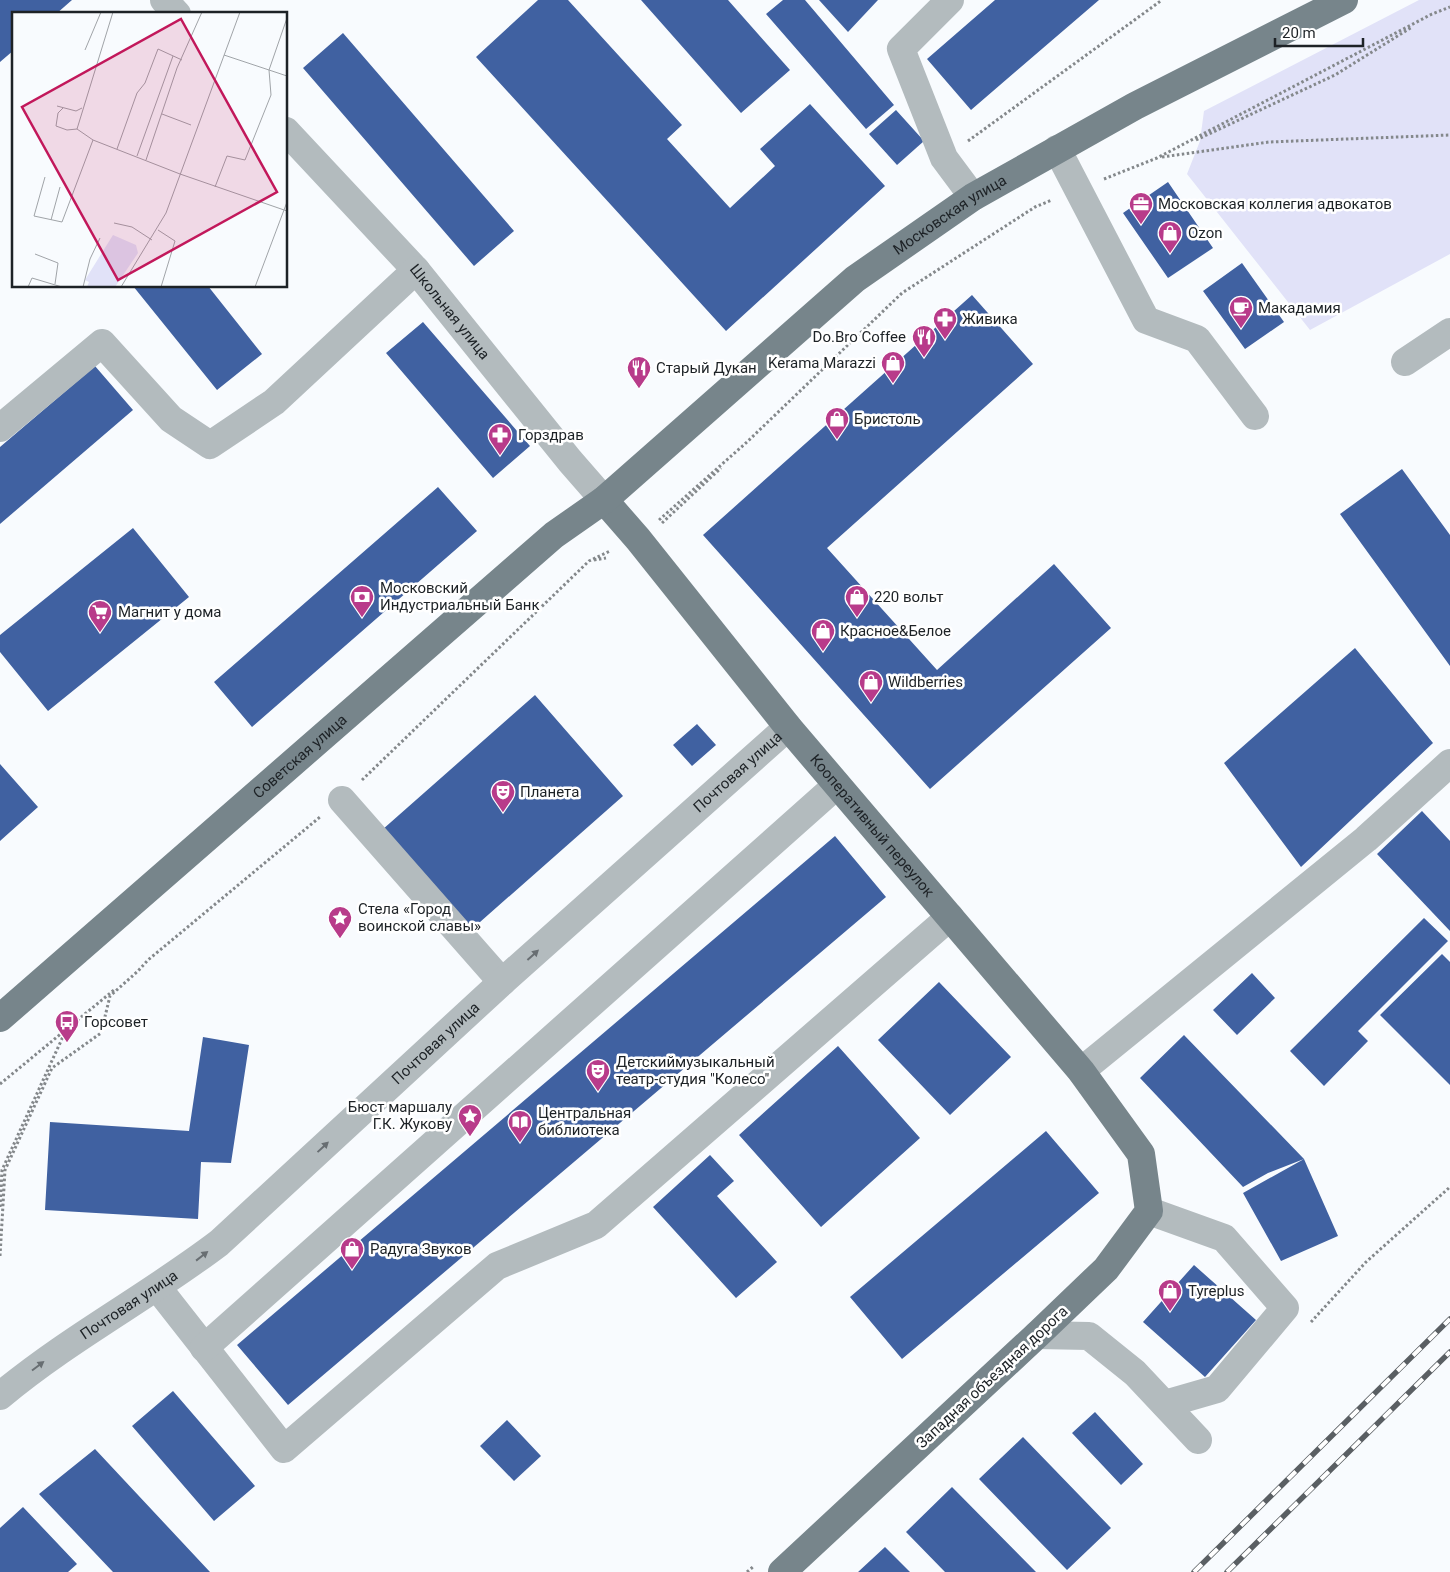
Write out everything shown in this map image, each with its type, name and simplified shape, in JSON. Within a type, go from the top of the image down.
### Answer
[{"type":"main road","name":"Московская улица","points":[[604,500],[854,279],[973,197],[1135,106],[1344,0]]},
{"type":"main road","name":"Кооперативный переулок","points":[[604,500],[644,546],[788,727],[1081,1071],[1141,1154],[1149,1211]]},
{"type":"main road","name":"Советская улица","points":[[0,1018],[554,535],[604,500]]},
{"type":"main road","name":"Западная объездная дорога","points":[[782,1572],[1106,1269],[1149,1211]]},
{"type":"street","points":[[164,0],[175,12]]},
{"type":"street","points":[[950,0],[901,49],[944,158],[973,197]]},
{"type":"street","name":"Школьная улица","points":[[288,133],[416,270],[570,461],[604,500]]},
{"type":"street","points":[[1057,149],[1146,320],[1197,339],[1255,416]]},
{"type":"street","points":[[0,428],[102,343],[171,419],[210,445],[274,402],[416,270]]},
{"type":"street","points":[[1405,362],[1450,332]]},
{"type":"street","name":"Почтовая улица","points":[[0,1396],[57,1352],[183,1271],[219,1243],[502,982],[788,727]]},
{"type":"street","points":[[1081,1071],[1366,839],[1450,763]]},
{"type":"street","points":[[204,1348],[837,785]]},
{"type":"street","points":[[342,800],[502,982]]},
{"type":"street","points":[[157,1287],[284,1449],[497,1266],[596,1225],[950,917]]},
{"type":"street","points":[[1149,1211],[1224,1238],[1285,1308],[1217,1389],[1165,1404]]},
{"type":"street","points":[[1037,1335],[1089,1336],[1135,1373],[1198,1440]]},
{"type":"path","points":[[944,158],[1162,0]]},
{"type":"path","points":[[659,524],[672,514],[902,293],[1035,206],[1157,158],[1335,75],[1432,14],[1450,7]]},
{"type":"path","points":[[1157,158],[1269,142],[1450,135]]},
{"type":"path","points":[[0,1084],[342,800],[589,561],[606,558]]},
{"type":"path","points":[[0,1217],[2,1170],[67,1029]]},
{"type":"path","points":[[1306,1328],[1366,1262],[1450,1187]]},
{"type":"shaded area","points":[[1419,0],[1450,0],[1450,254],[1310,330],[1187,174],[1200,141],[1204,111]]},
{"type":"building","points":[[0,0],[72,0],[58,12],[12,12],[12,52],[0,62]]},
{"type":"building","points":[[538,0],[568,0],[682,125],[667,139],[730,208],[775,166],[760,149],[810,104],[885,186],[726,331],[476,57]]},
{"type":"building","points":[[641,0],[728,0],[790,70],[741,113]]},
{"type":"building","points":[[783,0],[805,0],[894,105],[866,129],[766,14]]},
{"type":"building","points":[[819,0],[878,0],[848,32]]},
{"type":"building","points":[[995,0],[1099,0],[971,110],[927,59]]},
{"type":"building","points":[[343,33],[514,231],[474,266],[303,68]]},
{"type":"building","points":[[896,110],[924,141],[897,165],[869,134]]},
{"type":"building","points":[[1168,182],[1213,248],[1168,278],[1123,213]]},
{"type":"building","points":[[1242,263],[1284,322],[1245,349],[1203,291]]},
{"type":"building","points":[[135,288],[210,288],[262,354],[217,390]]},
{"type":"building","points":[[972,295],[1033,364],[827,548],[937,670],[1054,564],[1111,628],[930,789],[703,535]]},
{"type":"building","points":[[423,322],[530,446],[493,478],[386,353]]},
{"type":"building","points":[[95,366],[133,410],[0,524],[0,447]]},
{"type":"building","points":[[1402,469],[1450,535],[1450,666],[1340,514]]},
{"type":"building","points":[[438,487],[477,531],[252,727],[214,682]]},
{"type":"building","points":[[133,528],[189,597],[48,711],[0,652],[0,635]]},
{"type":"building","points":[[1355,648],[1433,743],[1301,867],[1224,763]]},
{"type":"building","name":"Планета","points":[[535,695],[623,796],[471,930],[382,830]]},
{"type":"building","points":[[697,724],[716,745],[692,766],[673,745]]},
{"type":"building","points":[[0,764],[38,807],[0,841]]},
{"type":"building","points":[[1422,811],[1450,841],[1450,931],[1377,854]]},
{"type":"building","points":[[835,836],[886,897],[288,1405],[237,1345]]},
{"type":"building","points":[[1424,918],[1448,941],[1358,1031],[1368,1041],[1324,1086],[1290,1051]]},
{"type":"building","points":[[1442,954],[1450,962],[1450,1085],[1380,1015]]},
{"type":"building","points":[[1252,973],[1275,998],[1237,1035],[1213,1010]]},
{"type":"building","points":[[939,982],[1011,1057],[950,1115],[878,1040]]},
{"type":"building","points":[[1184,1035],[1304,1159],[1268,1173],[1243,1187],[1140,1078]]},
{"type":"building","points":[[203,1037],[249,1045],[231,1163],[201,1162],[198,1219],[45,1210],[50,1122],[189,1131]]},
{"type":"building","points":[[838,1046],[920,1138],[821,1227],[739,1135]]},
{"type":"building","points":[[1046,1131],[1099,1193],[902,1359],[850,1297]]},
{"type":"building","points":[[710,1155],[734,1181],[717,1196],[777,1262],[736,1298],[653,1207]]},
{"type":"building","points":[[1304,1159],[1338,1236],[1281,1261],[1243,1193]]},
{"type":"building","points":[[1194,1265],[1256,1320],[1205,1377],[1143,1322]]},
{"type":"building","points":[[173,1391],[255,1486],[214,1521],[132,1426]]},
{"type":"building","points":[[1095,1412],[1143,1464],[1121,1485],[1072,1433]]},
{"type":"building","points":[[507,1420],[541,1456],[514,1481],[480,1446]]},
{"type":"building","points":[[1023,1437],[1111,1528],[1067,1570],[979,1479]]},
{"type":"building","points":[[95,1449],[210,1572],[113,1572],[39,1494]]},
{"type":"building","points":[[952,1487],[1036,1572],[945,1572],[906,1532]]},
{"type":"building","points":[[23,1507],[77,1564],[68,1572],[0,1572],[0,1528]]},
{"type":"building","points":[[885,1547],[910,1572],[858,1572]]},
{"type":"railway","points":[[1194,1572],[1450,1319]]},
{"type":"railway","points":[[1227,1572],[1450,1352]]},
{"type":"place","name":"Московская коллегия адвокатов","points":[[1141,225]]},
{"type":"place","name":"Ozon","points":[[1170,254]]},
{"type":"place","name":"Макадамия","points":[[1241,329]]},
{"type":"place","name":"Живика","points":[[945,340]]},
{"type":"place","name":"Do.Bro Coffee","points":[[924,358]]},
{"type":"place","name":"Kerama Marazzi","points":[[893,384]]},
{"type":"place","name":"Старый Дукан","points":[[639,389]]},
{"type":"place","name":"Бристоль","points":[[837,440]]},
{"type":"place","name":"Горздрав","points":[[500,456]]},
{"type":"place","name":"Московский Индустриальный Банк","points":[[362,618]]},
{"type":"place","name":"220 вольт","points":[[857,618]]},
{"type":"place","name":"Магнит у дома","points":[[100,633]]},
{"type":"place","name":"Красное&Белое","points":[[823,652]]},
{"type":"place","name":"Wildberries","points":[[871,703]]},
{"type":"place","name":"Планета","points":[[503,813]]},
{"type":"place","name":"Стела «Город воинской славы»","points":[[340,939]]},
{"type":"place","name":"Горсовет","points":[[67,1043]]},
{"type":"place","name":"Детскиймузыкальный театр-студия \"Колесо\"","points":[[598,1092]]},
{"type":"place","name":"Бюст маршалу Г.К. Жукову","points":[[470,1137]]},
{"type":"place","name":"Центральная библиотека","points":[[520,1143]]},
{"type":"place","name":"Радуга Звуков","points":[[352,1270]]},
{"type":"place","name":"Tyreplus","points":[[1170,1312]]}]
